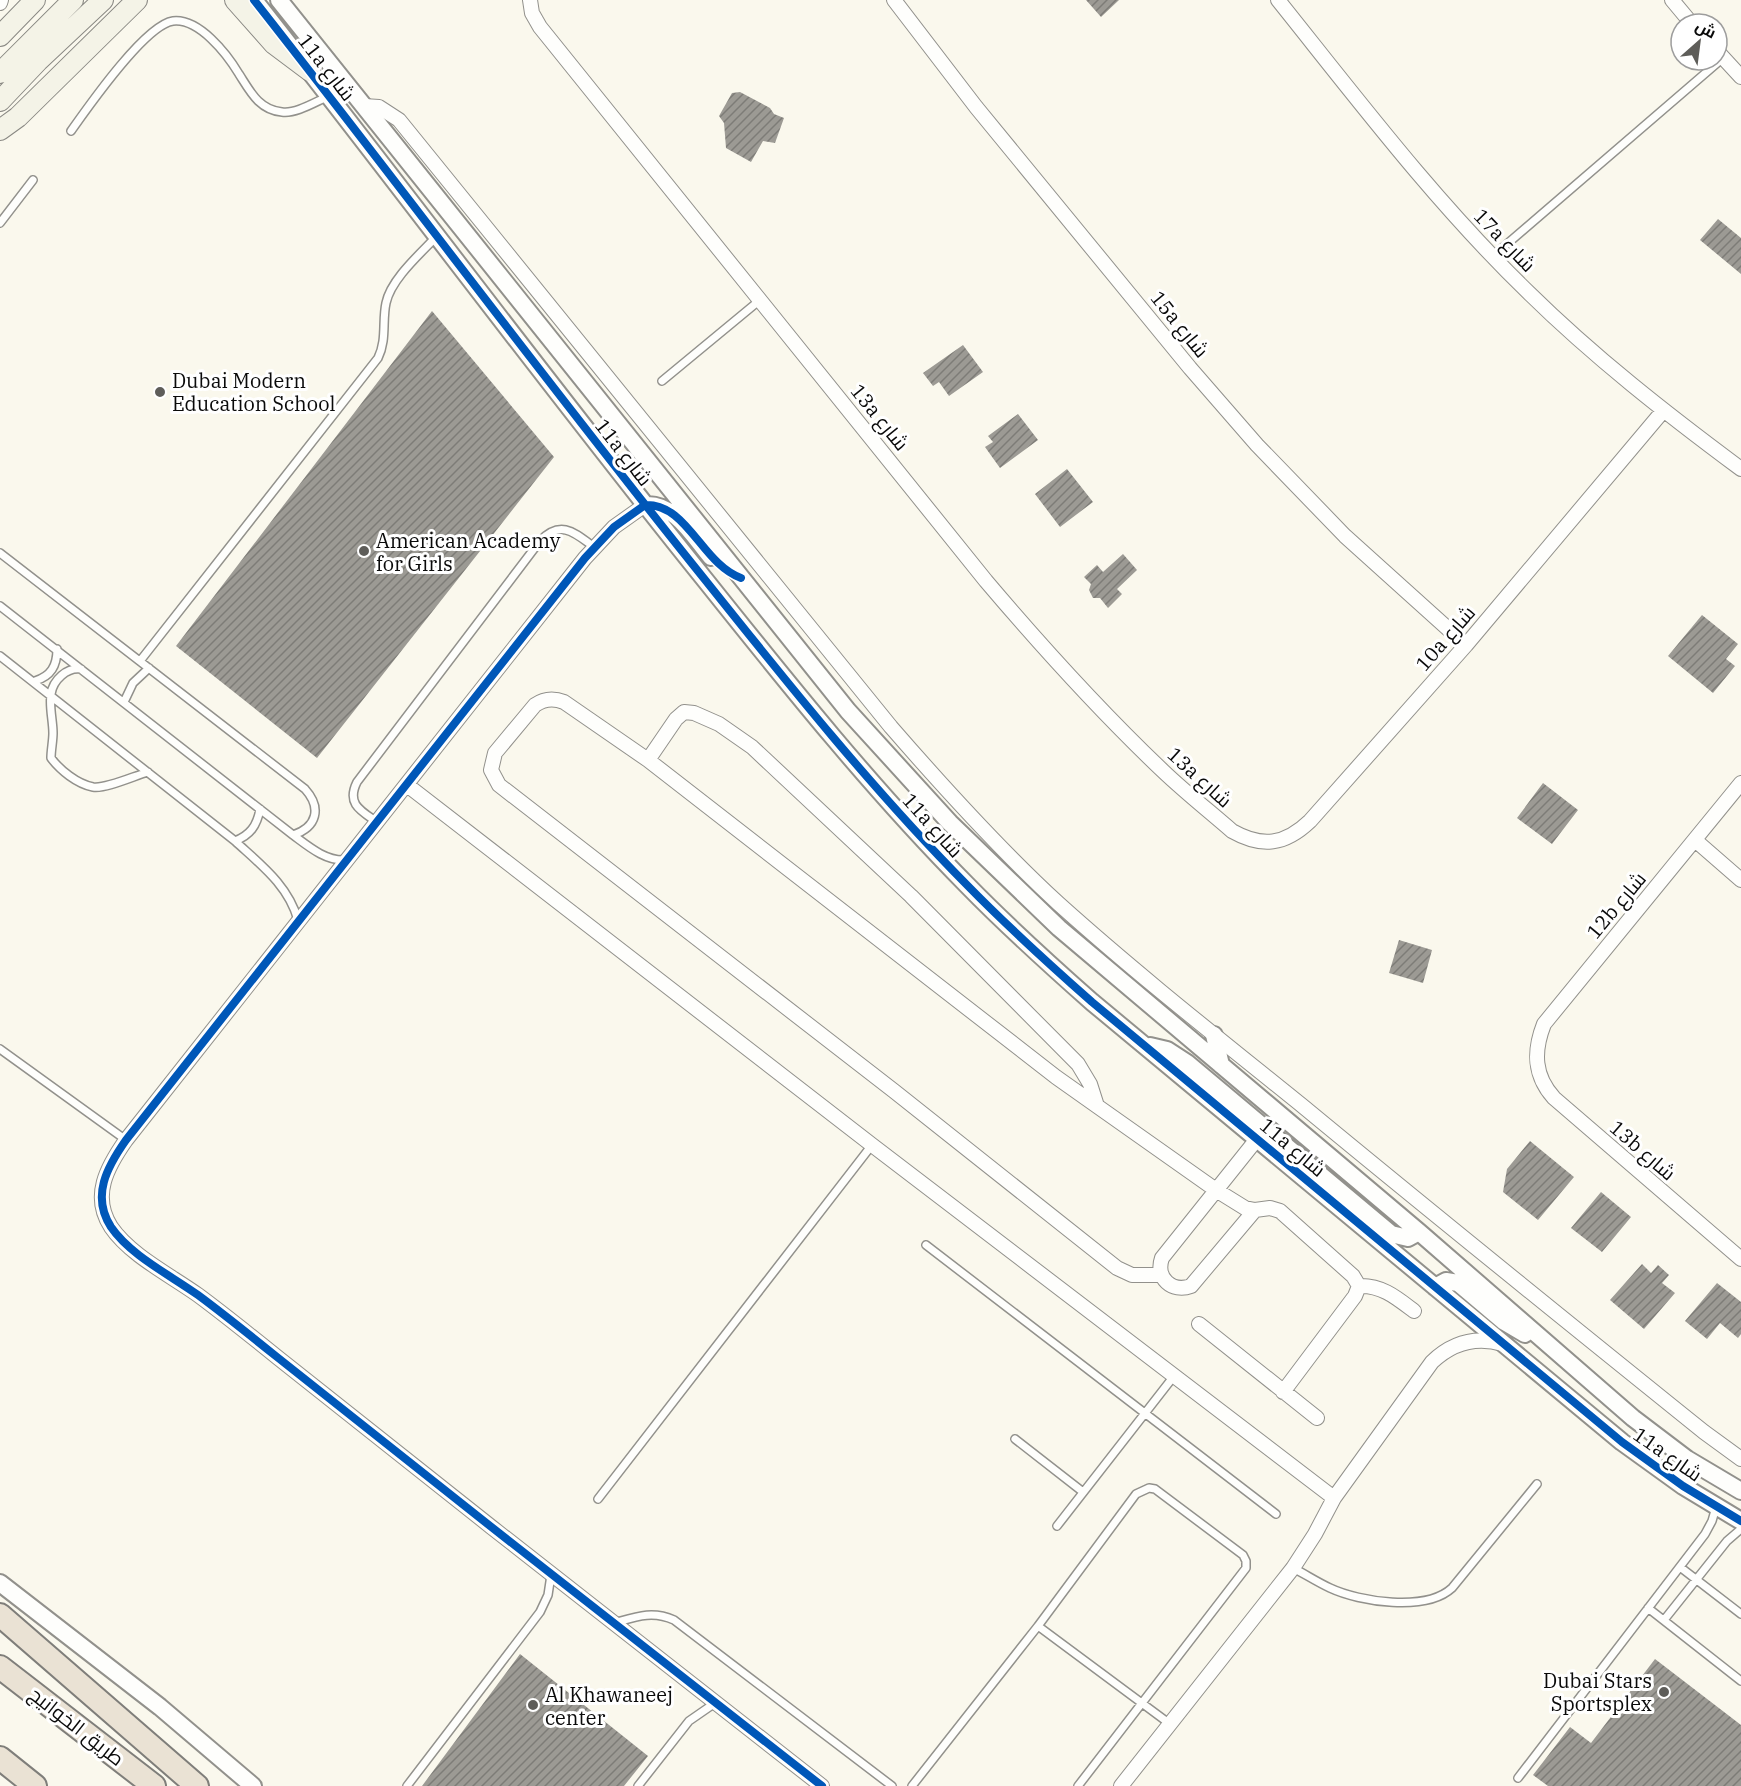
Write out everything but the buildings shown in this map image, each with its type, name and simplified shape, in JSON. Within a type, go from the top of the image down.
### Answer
[{"type":"highway","points":[[0,1615],[197,1786]]},
{"type":"highway","name":"طريق الخوانيج","points":[[0,1667],[154,1786]]},
{"type":"highway","points":[[0,1758],[35,1786]]},
{"type":"main road","points":[[0,36],[35,0]]},
{"type":"main road","points":[[0,73],[73,0]]},
{"type":"main road","points":[[0,101],[38,61],[103,0]]},
{"type":"main road","points":[[0,129],[18,117],[137,0]]},
{"type":"main road","points":[[235,0],[274,44],[310,71]]},
{"type":"street","name":"11a شارع","points":[[254,0],[645,505],[817,719],[926,843],[1023,940],[1144,1045],[1503,1344],[1629,1448],[1683,1486],[1741,1521]]},
{"type":"street","name":"11a شارع","points":[[279,0],[848,711],[950,823],[1059,928],[1660,1439],[1709,1473],[1741,1491]]},
{"type":"street","name":"13a شارع","points":[[530,0],[532,13],[540,27],[986,581],[1111,719],[1165,773],[1232,831]]},
{"type":"street","name":"15a شارع","points":[[894,0],[1006,143],[1190,368],[1257,445],[1345,536],[1466,645]]},
{"type":"street","name":"17a شارع","points":[[1278,0],[1431,189],[1493,256],[1567,328],[1664,411],[1741,469]]},
{"type":"street","points":[[1672,0],[1682,12]]},
{"type":"street","name":"11a شارع","points":[[364,106],[380,107],[399,120],[891,727],[931,773],[1015,861],[1111,949],[1214,1035],[1695,1425],[1741,1459]]},
{"type":"street","name":"10a شارع","points":[[1232,831],[1258,842],[1273,842],[1299,831],[1466,645],[1664,411]]},
{"type":"street","points":[[741,578],[720,567],[668,510],[645,505],[614,527],[594,547],[126,1140],[109,1165],[103,1180],[101,1195],[103,1210],[110,1225],[120,1238],[136,1252],[222,1314],[612,1624],[822,1786]]},
{"type":"street","points":[[1161,1275],[1132,1275],[1117,1268],[876,1077],[499,785],[491,770],[495,753],[535,705],[546,699],[564,702],[648,760],[1047,1070],[1097,1106],[1245,1208],[1255,1210],[1270,1208],[1280,1212],[1353,1276],[1359,1286]]},
{"type":"street","points":[[648,760],[676,719],[684,712],[705,718],[744,741],[911,896],[1070,1056],[1085,1074],[1097,1106]]},
{"type":"street","name":"12b شارع","points":[[1536,1058],[1538,1041],[1544,1024],[1741,783]]},
{"type":"street","points":[[407,785],[872,1145],[1334,1498]]},
{"type":"street","points":[[1695,840],[1741,880]]},
{"type":"street","points":[[1214,1035],[1221,1065]]},
{"type":"street","points":[[1144,1045],[1167,1050],[1177,1056],[1391,1234],[1408,1238],[1419,1232]]},
{"type":"street","name":"13b شارع","points":[[1536,1058],[1538,1074],[1545,1088],[1554,1098],[1741,1259]]},
{"type":"street","points":[[1255,1210],[1191,1286],[1178,1289],[1165,1281],[1161,1275],[1162,1258],[1257,1139]]},
{"type":"street","points":[[1435,1287],[1446,1281],[1458,1283],[1509,1324],[1550,1346]]},
{"type":"street","points":[[1359,1286],[1385,1290],[1414,1311]]},
{"type":"street","points":[[1283,1392],[1355,1296],[1359,1286]]},
{"type":"street","points":[[1199,1324],[1317,1419]]},
{"type":"street","points":[[1121,1786],[1293,1568],[1316,1534],[1334,1498],[1432,1362],[1449,1348],[1470,1341],[1492,1341],[1503,1344]]},
{"type":"street","points":[[0,1582],[160,1707],[253,1786]]},
{"type":"lane","points":[[71,131],[123,63],[159,28],[171,22],[189,24],[216,44],[226,54],[255,98],[270,109],[288,113],[329,96]]},
{"type":"lane","points":[[1493,256],[1701,72]]},
{"type":"lane","points":[[0,223],[33,180]]},
{"type":"lane","points":[[140,661],[378,358],[384,344],[385,305],[388,295],[413,261],[437,236]]},
{"type":"lane","points":[[662,381],[760,300]]},
{"type":"lane","points":[[378,823],[356,806],[353,790],[357,782],[540,541],[552,531],[567,530],[575,532],[594,547]]},
{"type":"lane","points":[[0,553],[305,789],[312,796],[315,816],[310,825],[293,835]]},
{"type":"lane","points":[[0,606],[293,835],[329,858],[340,861],[348,860]]},
{"type":"lane","points":[[34,681],[43,679],[55,666],[57,649]]},
{"type":"lane","points":[[0,656],[51,694],[235,842],[283,887],[293,904],[298,923]]},
{"type":"lane","points":[[81,669],[73,668],[67,671],[59,678],[51,694],[53,736],[51,758],[56,765],[92,787],[148,772]]},
{"type":"lane","points":[[124,702],[133,683],[149,668]]},
{"type":"lane","points":[[235,842],[243,838],[255,826],[260,809]]},
{"type":"lane","points":[[0,1049],[126,1140]]},
{"type":"lane","points":[[598,1499],[872,1145]]},
{"type":"lane","points":[[926,1245],[1276,1514]]},
{"type":"lane","points":[[1057,1526],[1174,1376]]},
{"type":"lane","points":[[1015,1439],[1083,1492]]},
{"type":"lane","points":[[1293,1568],[1329,1588],[1354,1597],[1379,1601],[1417,1602],[1436,1599],[1452,1588],[1537,1484]]},
{"type":"lane","points":[[912,1786],[1038,1626],[1137,1494],[1142,1490],[1155,1489],[1182,1507],[1243,1555],[1246,1568],[1078,1786]]},
{"type":"lane","points":[[1518,1778],[1709,1528],[1716,1506]]},
{"type":"lane","points":[[1664,1620],[1727,1541],[1741,1530]]},
{"type":"lane","points":[[1680,1567],[1741,1614]]},
{"type":"lane","points":[[407,1786],[540,1612],[548,1595],[551,1575]]},
{"type":"lane","points":[[1648,1608],[1741,1680]]},
{"type":"lane","points":[[612,1624],[646,1614],[656,1614],[674,1620],[891,1786]]},
{"type":"lane","points":[[1038,1626],[1170,1724]]},
{"type":"lane","points":[[638,1786],[689,1721],[715,1703]]},
{"type":"cycle path","points":[[254,0],[592,437],[769,659],[898,812],[967,885],[1028,945],[1092,1002],[1622,1442],[1683,1486],[1741,1521]]},
{"type":"cycle path","points":[[741,578],[727,571],[684,524],[660,507],[645,505],[614,527],[585,558],[126,1140],[108,1171],[104,1182],[102,1204],[111,1227],[139,1256],[228,1318],[822,1786]]},
{"type":"place","name":"Dubai Modern Education School","points":[[160,392]]},
{"type":"place","name":"American Academy for Girls","points":[[364,551]]},
{"type":"place","name":"Dubai Stars Sportsplex","points":[[1664,1692]]},
{"type":"place","name":"Al Khawaneej center","points":[[533,1705]]}]
